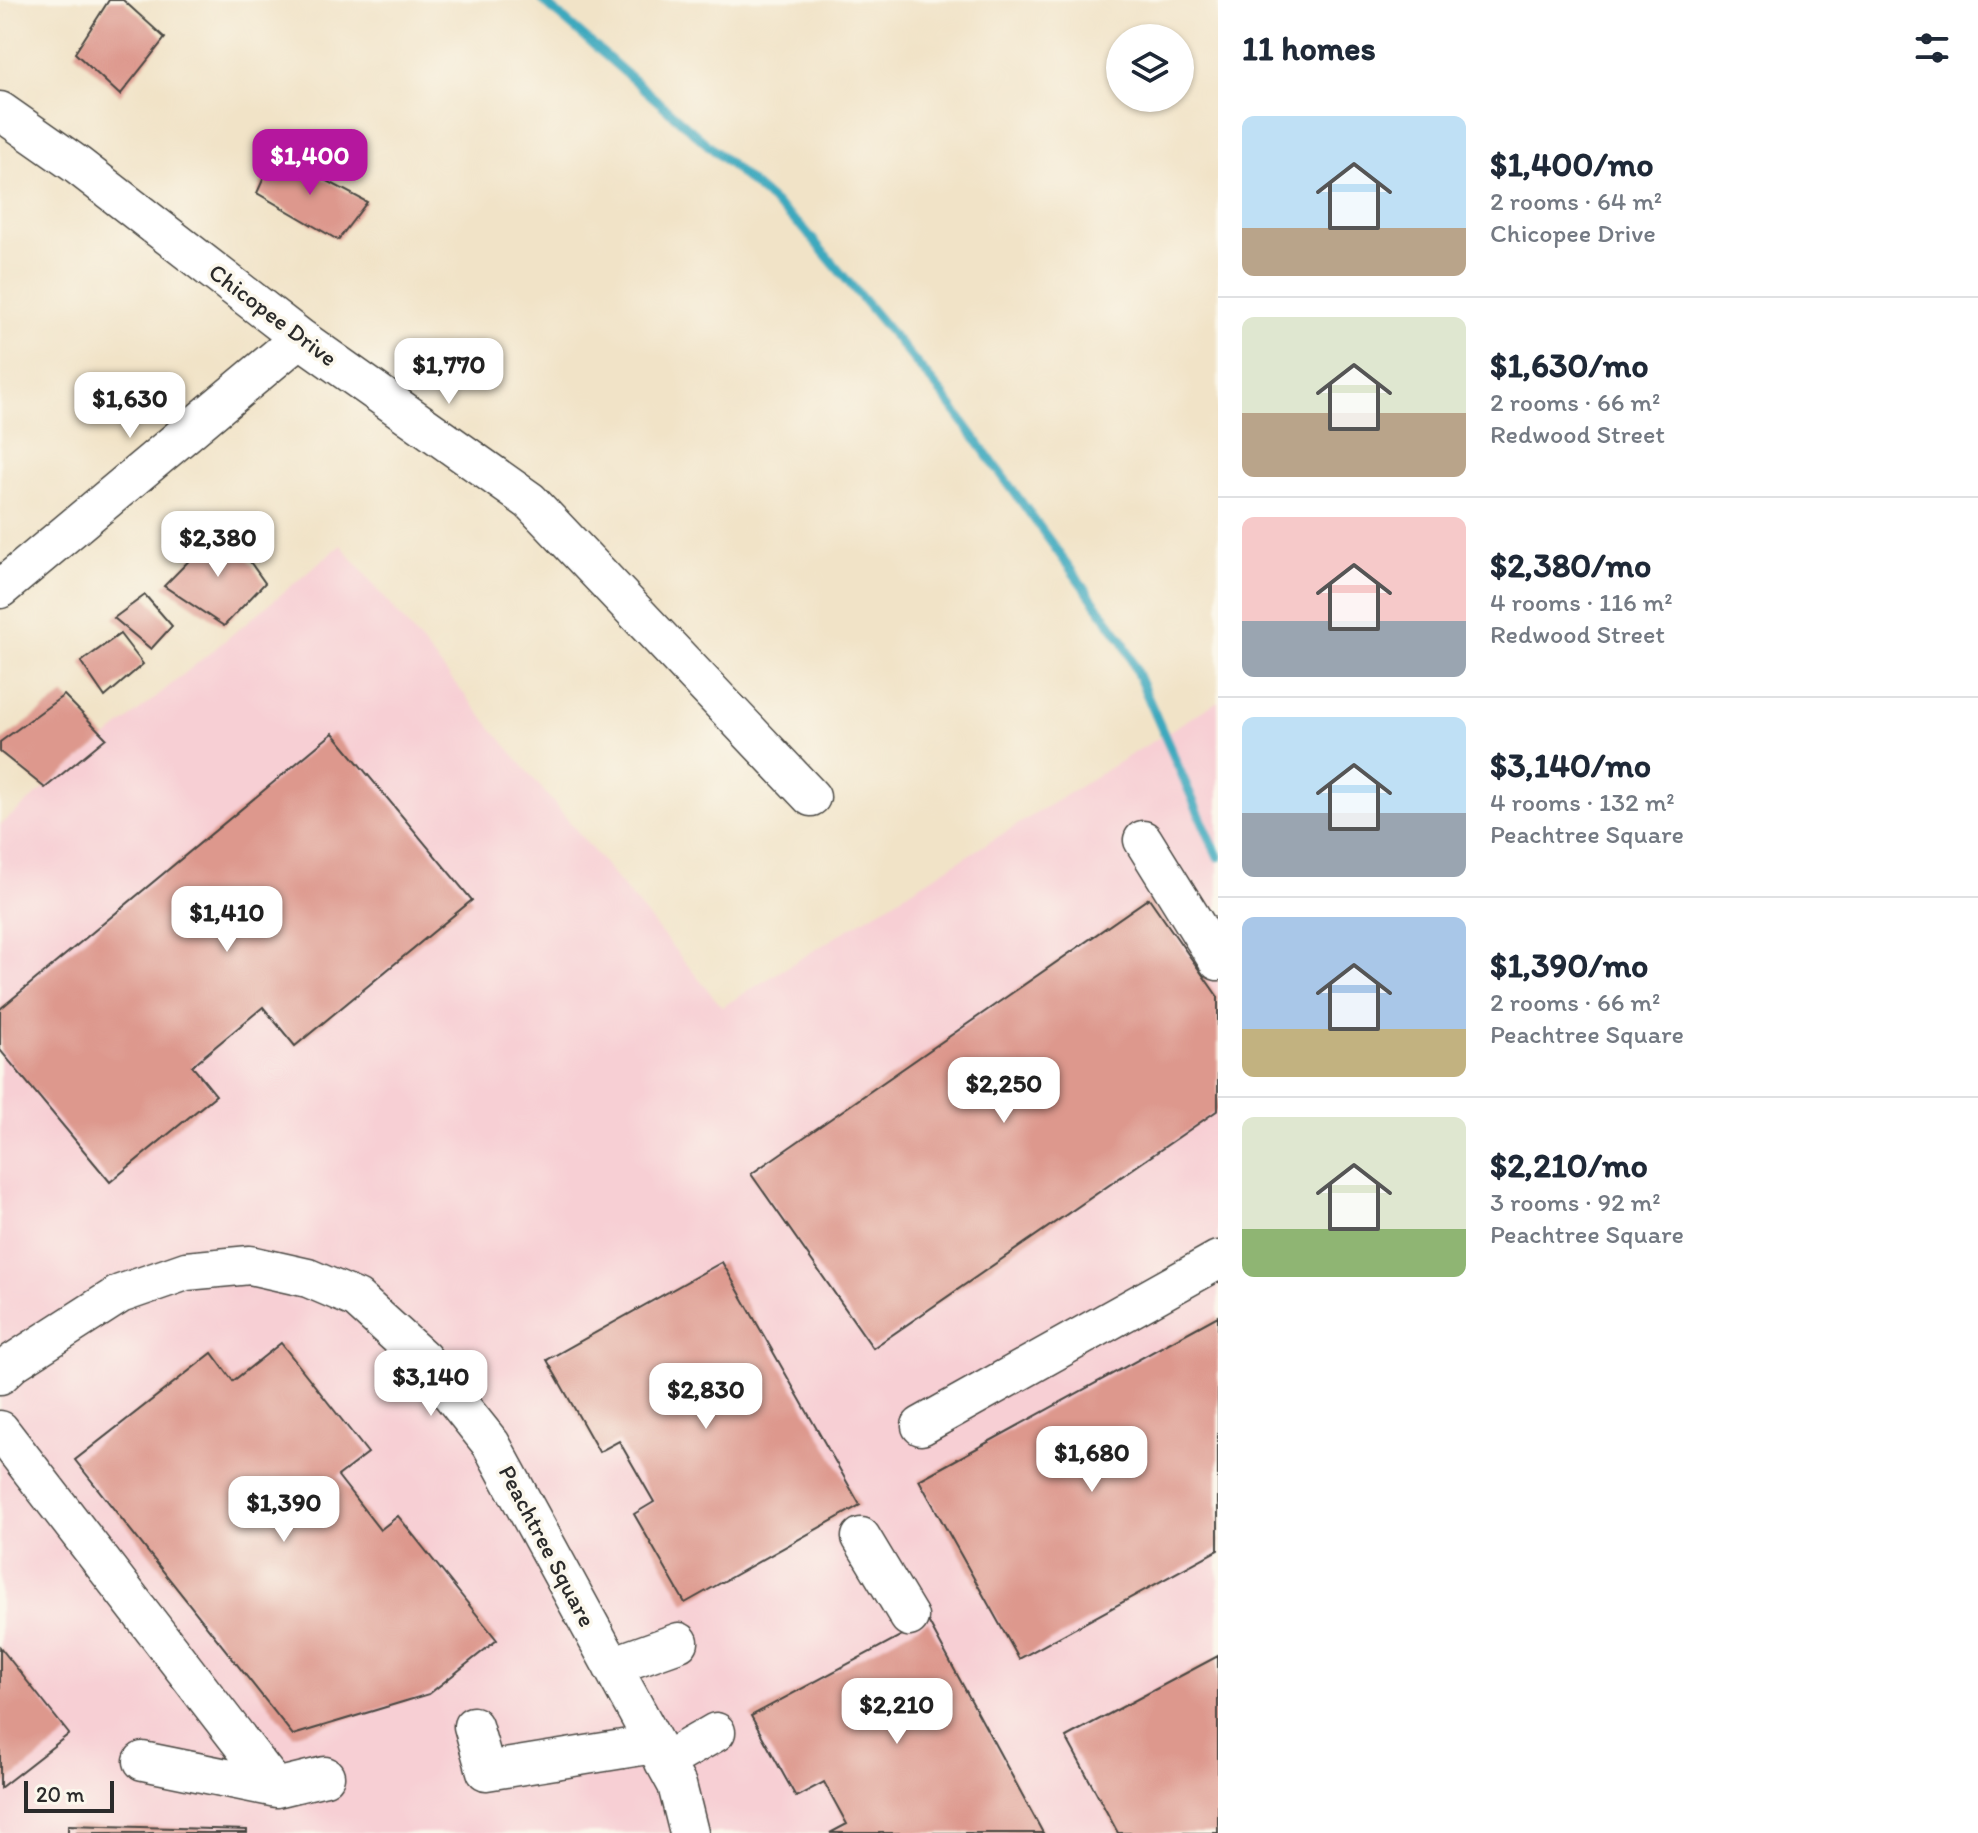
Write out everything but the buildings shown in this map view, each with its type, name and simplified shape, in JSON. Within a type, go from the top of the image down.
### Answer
[{"type":"street","name":"Chicopee Drive","points":[[0,111],[77,165],[300,338],[530,501],[811,797]]},
{"type":"street","points":[[0,589],[300,338]]},
{"type":"street","points":[[1143,840],[1218,961]]},
{"type":"street","points":[[921,1426],[1218,1260]]},
{"type":"street","name":"Peachtree Square","points":[[0,1375],[14,1362],[120,1294],[186,1271],[250,1265],[308,1278],[357,1299],[423,1359],[491,1444],[677,1785],[689,1833]]},
{"type":"street","points":[[0,1430],[276,1788]]},
{"type":"street","points":[[861,1537],[909,1617]]},
{"type":"street","points":[[612,1666],[679,1642]]},
{"type":"street","points":[[473,1726],[486,1771],[659,1753],[716,1732]]},
{"type":"street","points":[[143,1761],[276,1788],[325,1776]]},
{"type":"shaded area","points":[[341,545],[722,1007],[1218,701],[1218,1833],[0,1833],[0,825]]},
{"type":"waterway","points":[[542,0],[804,229],[944,396],[1123,641],[1218,857]]}]
